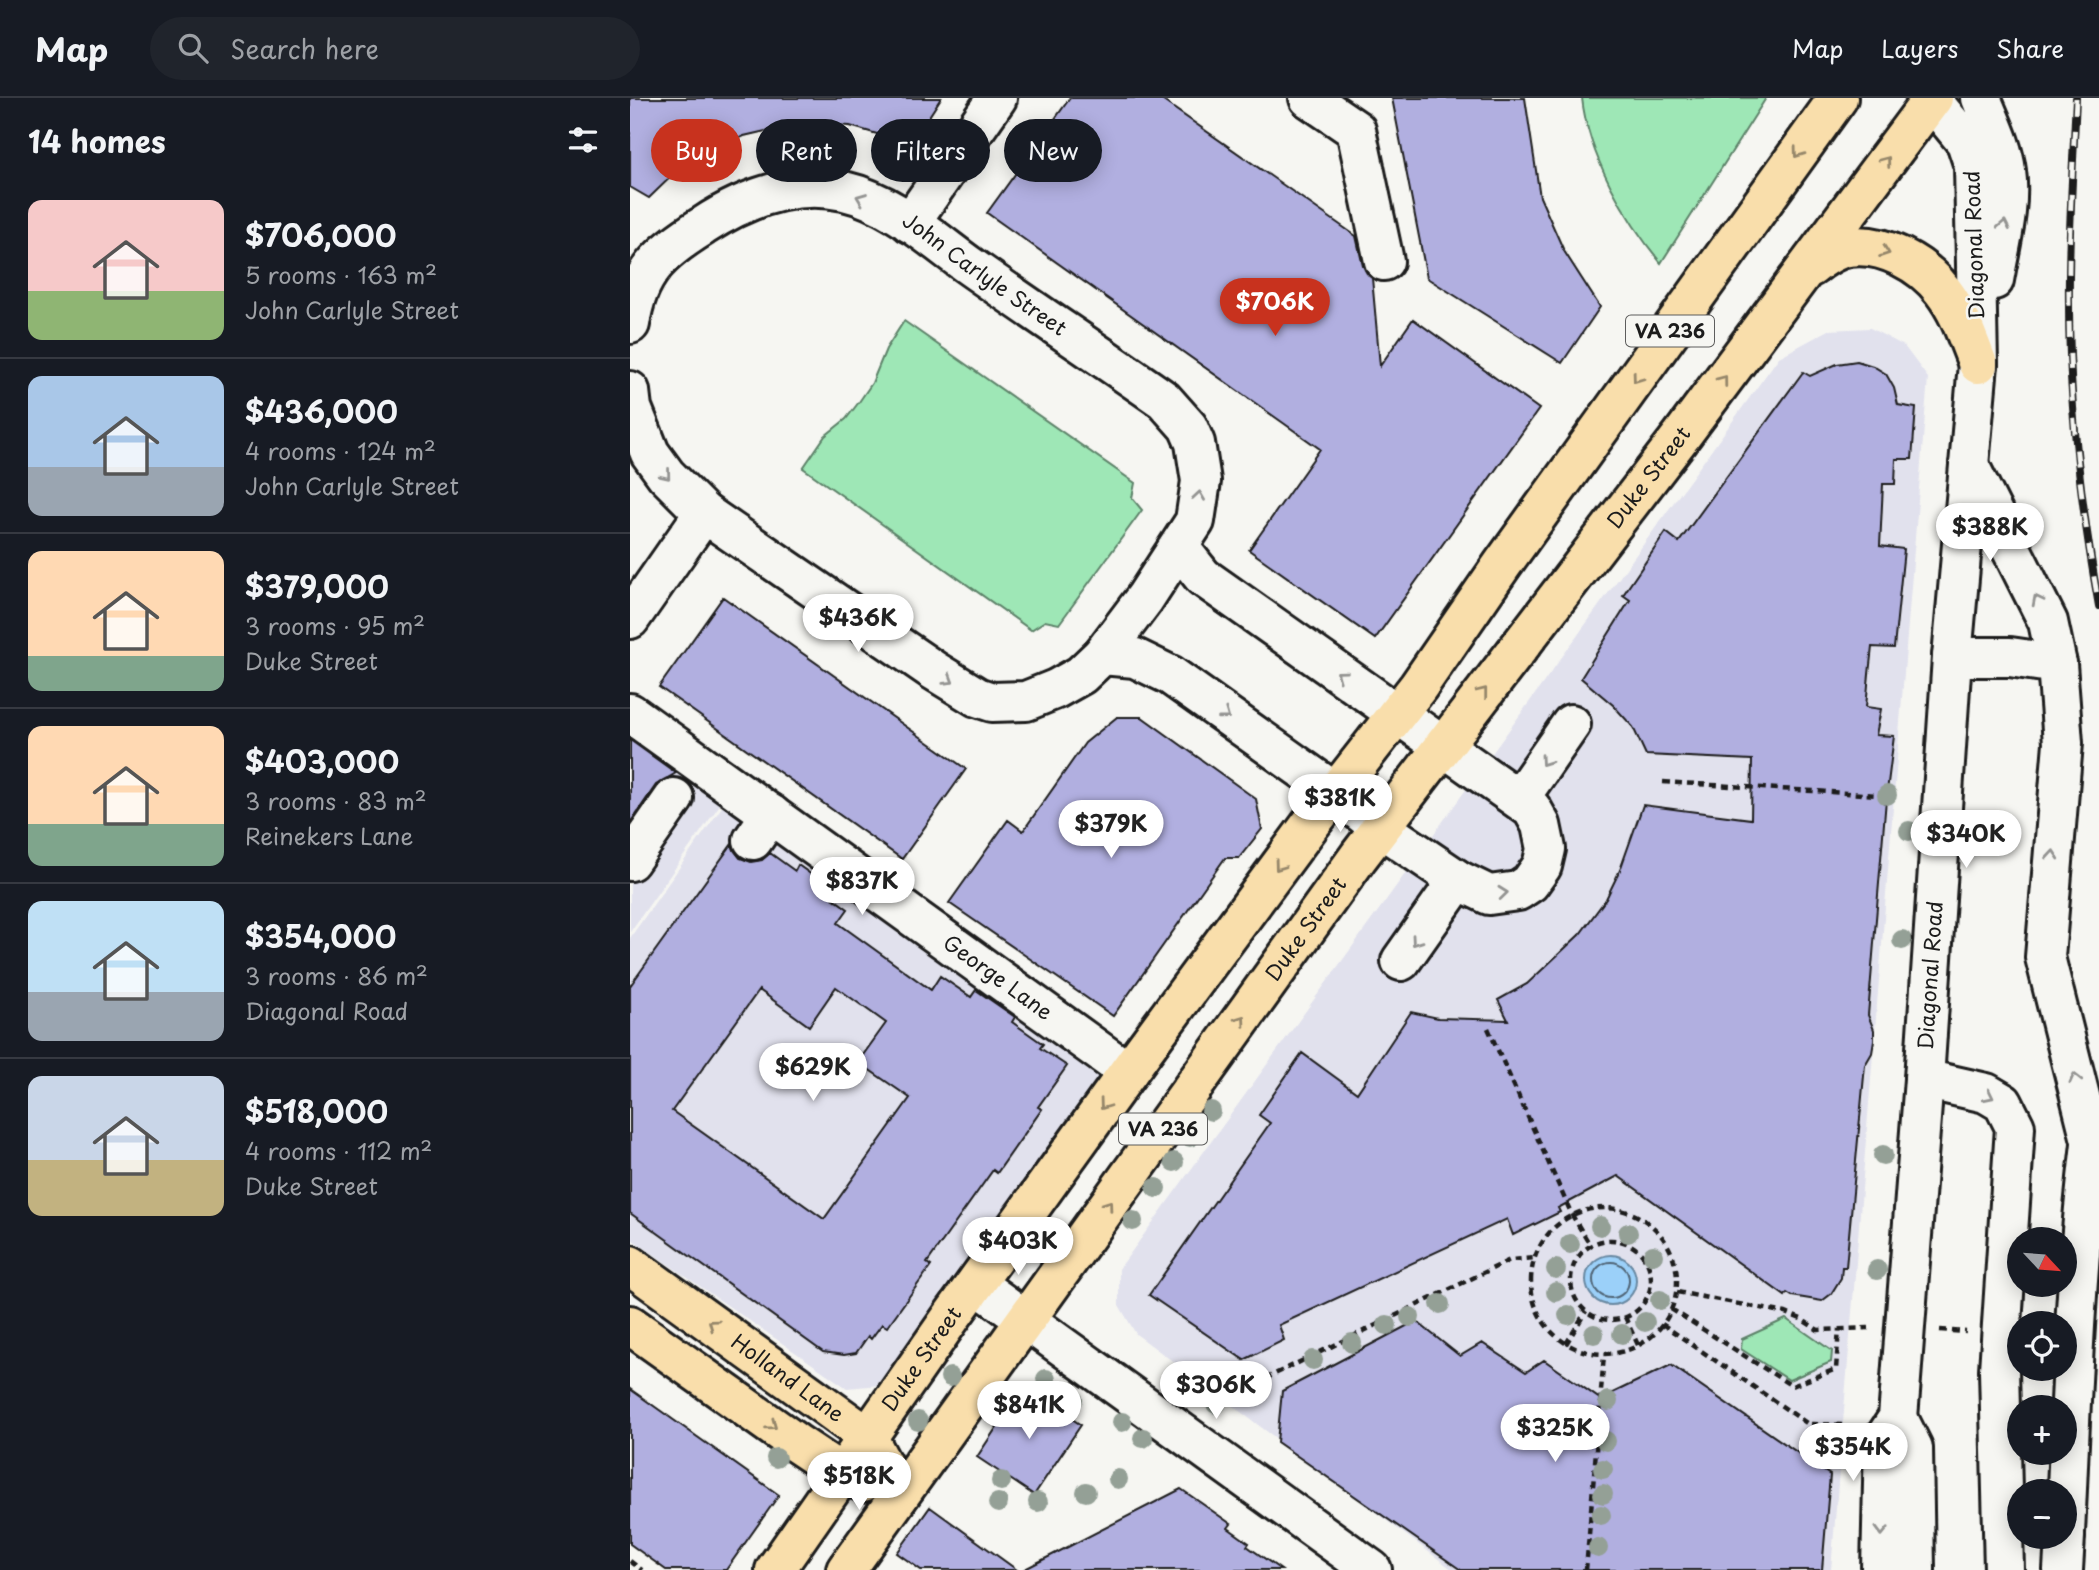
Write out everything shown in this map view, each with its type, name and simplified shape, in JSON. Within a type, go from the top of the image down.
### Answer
[{"type":"main road","name":"Duke Street","points":[[775,1570],[867,1436],[1128,1072],[1397,714],[1838,98]]},
{"type":"main road","name":"Duke Street","points":[[846,1570],[1381,828],[1682,435],[1932,98]]},
{"type":"main road","points":[[1802,275],[1824,256],[1847,247],[1872,247],[1907,261],[1942,289],[1956,311],[1978,364]]},
{"type":"main road","name":"Holland Lane","points":[[630,1265],[867,1436],[899,1496]]},
{"type":"main road","points":[[630,1325],[841,1473],[899,1496]]},
{"type":"street","points":[[910,223],[997,98]]},
{"type":"street","points":[[1310,98],[1356,130],[1384,261]]},
{"type":"street","name":"Diagonal Road","points":[[1932,98],[1966,142],[1974,166],[1978,364]]},
{"type":"street","name":"Diagonal Road","points":[[1881,1570],[1884,1439],[1898,1418],[1952,657],[1978,364],[2007,200],[2006,170],[1981,98]]},
{"type":"street","name":"John Carlyle Street","points":[[630,324],[639,290],[640,262],[736,206],[777,192],[817,188],[844,191],[864,198],[910,223],[1164,400],[1188,426],[1195,443],[1201,481],[1195,521],[1145,598],[1102,655],[1081,675],[1026,701],[992,702],[977,697],[933,670],[704,513],[666,475],[650,453],[632,408],[630,391]]},
{"type":"street","points":[[1969,465],[2049,622],[2057,664],[2063,743],[2045,957],[2095,1158],[2082,1219],[2068,1479]]},
{"type":"street","points":[[630,619],[704,513]]},
{"type":"street","points":[[1102,655],[1135,658],[1170,675],[1381,828],[1458,880],[1489,895],[1518,891],[1530,883],[1542,866],[1546,849],[1541,825],[1532,809],[1203,577],[1179,547]]},
{"type":"street","points":[[1952,657],[2010,657],[2057,664]]},
{"type":"street","name":"George Lane","points":[[630,713],[762,827],[1128,1072]]},
{"type":"street","points":[[1519,799],[1571,723]]},
{"type":"street","points":[[630,861],[674,798]]},
{"type":"street","points":[[1401,961],[1458,880]]},
{"type":"street","points":[[1924,1079],[1986,1093],[2003,1103],[2015,1127],[1998,1370],[2004,1570]]},
{"type":"street","points":[[976,1284],[1373,1570]]},
{"type":"street","name":"Diagonal Road","points":[[1898,1418],[1913,1448],[1915,1570]]},
{"type":"street","points":[[2063,1570],[2064,1549]]},
{"type":"path","points":[[1662,782],[1896,796]]},
{"type":"path","points":[[1488,1028],[1572,1215],[1590,1245]]},
{"type":"path","points":[[1589,1209],[1624,1210],[1655,1228],[1666,1241],[1674,1257],[1677,1292],[1662,1325],[1638,1345],[1624,1351],[1604,1354],[1585,1352],[1566,1344],[1551,1331],[1540,1316],[1533,1297],[1531,1278],[1535,1258],[1543,1241],[1556,1226],[1572,1215],[1589,1209]]},
{"type":"path","points":[[1602,1240],[1627,1243],[1638,1250],[1646,1260],[1651,1285],[1639,1308],[1616,1320],[1602,1320],[1586,1311],[1579,1305],[1570,1279],[1580,1254],[1590,1245],[1602,1240]]},
{"type":"path","points":[[1211,1405],[1510,1260],[1535,1258]]},
{"type":"path","points":[[1677,1292],[1786,1313],[1818,1330],[1880,1327]]},
{"type":"path","points":[[1671,1309],[1792,1386],[1836,1369],[1839,1329]]},
{"type":"path","points":[[1566,1344],[1586,1311]]},
{"type":"path","points":[[1625,1317],[1638,1345]]},
{"type":"path","points":[[1662,1325],[1808,1424],[1844,1425]]},
{"type":"path","points":[[1930,1330],[1972,1332]]},
{"type":"path","points":[[1586,1570],[1604,1354]]},
{"type":"path","points":[[630,1561],[642,1570]]},
{"type":"shaded area","points":[[1870,328],[1904,346],[1928,378],[1831,1570],[1453,1570],[1136,1334],[1119,1305],[1119,1269],[1779,357],[1829,330]]},
{"type":"shaded area","points":[[630,729],[726,796],[630,932]]},
{"type":"shaded area","points":[[729,797],[1113,1067],[880,1385],[847,1388],[630,1238],[630,938]]},
{"type":"green space","points":[[1582,98],[1766,98],[1661,263],[1634,227],[1610,185],[1592,142]]},
{"type":"green space","points":[[904,321],[1135,483],[1132,498],[1142,510],[1059,624],[1045,621],[1031,630],[803,468],[825,436],[846,419],[859,402],[872,383],[886,349]]},
{"type":"green space","points":[[1786,1319],[1832,1351],[1831,1362],[1789,1380],[1741,1349],[1742,1339]]},
{"type":"water","points":[[1611,1255],[1628,1263],[1636,1280],[1628,1297],[1611,1305],[1594,1297],[1586,1280],[1594,1263]]},
{"type":"building","points":[[630,98],[941,98],[927,119],[871,119],[871,132],[857,128],[857,119],[756,119],[756,133],[742,137],[742,119],[651,119],[651,182],[666,182],[649,198],[630,187]]},
{"type":"building","points":[[1070,98],[1159,98],[1356,236],[1363,266],[1372,278],[1380,366],[1413,319],[1539,409],[1375,639],[1249,550],[1320,449],[987,213],[1009,182],[1102,182],[1102,119],[1055,119]]},
{"type":"building","points":[[1392,98],[1525,98],[1540,197],[1564,251],[1600,307],[1562,363],[1427,278]]},
{"type":"building","points":[[1857,361],[1886,374],[1894,388],[1898,405],[1916,408],[1912,459],[1896,459],[1895,484],[1883,484],[1880,546],[1904,549],[1894,648],[1872,647],[1866,707],[1881,709],[1876,735],[1894,736],[1886,799],[1868,1015],[1874,1030],[1874,1041],[1872,1053],[1865,1065],[1846,1267],[1842,1267],[1841,1278],[1831,1294],[1822,1301],[1787,1293],[1785,1296],[1618,1176],[1558,1208],[1560,1212],[1513,1235],[1507,1219],[1279,1325],[1284,1340],[1244,1360],[1149,1295],[1270,1123],[1259,1115],[1302,1053],[1357,1093],[1411,1012],[1438,1018],[1508,1020],[1498,1000],[1527,984],[1580,934],[1606,899],[1620,870],[1643,805],[1751,819],[1752,760],[1646,755],[1633,727],[1613,705],[1581,678],[1630,600],[1623,595],[1666,532],[1679,542],[1803,372],[1810,376],[1837,364]]},
{"type":"building","points":[[723,597],[966,769],[902,859],[659,687]]},
{"type":"building","points":[[1117,717],[1142,717],[1256,799],[1262,829],[1239,858],[1225,858],[1113,1016],[949,903],[1008,820],[1023,831],[1085,743]]},
{"type":"building","points":[[630,740],[676,773],[656,785],[630,823]]},
{"type":"building","points":[[732,844],[740,858],[751,862],[762,860],[770,853],[795,871],[798,865],[837,893],[833,898],[848,909],[838,923],[931,990],[940,976],[971,997],[976,990],[1015,1017],[1012,1022],[1043,1044],[1040,1048],[1067,1066],[1038,1107],[1042,1109],[997,1173],[993,1170],[927,1263],[931,1266],[887,1327],[882,1324],[871,1339],[868,1336],[856,1353],[844,1355],[823,1352],[630,1213],[630,986]],"holes":[[[836,987],[886,1023],[858,1062],[910,1098],[824,1219],[672,1111],[759,990],[809,1026]]]},
{"type":"building","points":[[1416,1321],[1460,1356],[1482,1343],[1526,1372],[1544,1360],[1600,1399],[1671,1365],[1830,1475],[1822,1570],[1461,1570],[1277,1442],[1282,1391]]},
{"type":"building","points":[[1024,1386],[1081,1425],[1034,1495],[977,1457]]},
{"type":"building","points":[[630,1389],[779,1495],[726,1570],[666,1570],[630,1544]]},
{"type":"building","points":[[1181,1489],[1231,1524],[1228,1528],[1249,1543],[1247,1546],[1281,1570],[1023,1570]]},
{"type":"building","points":[[930,1507],[1017,1570],[921,1570],[897,1553]]},
{"type":"railway","points":[[2076,98],[2069,253],[2071,381],[2082,494],[2099,606]]}]
